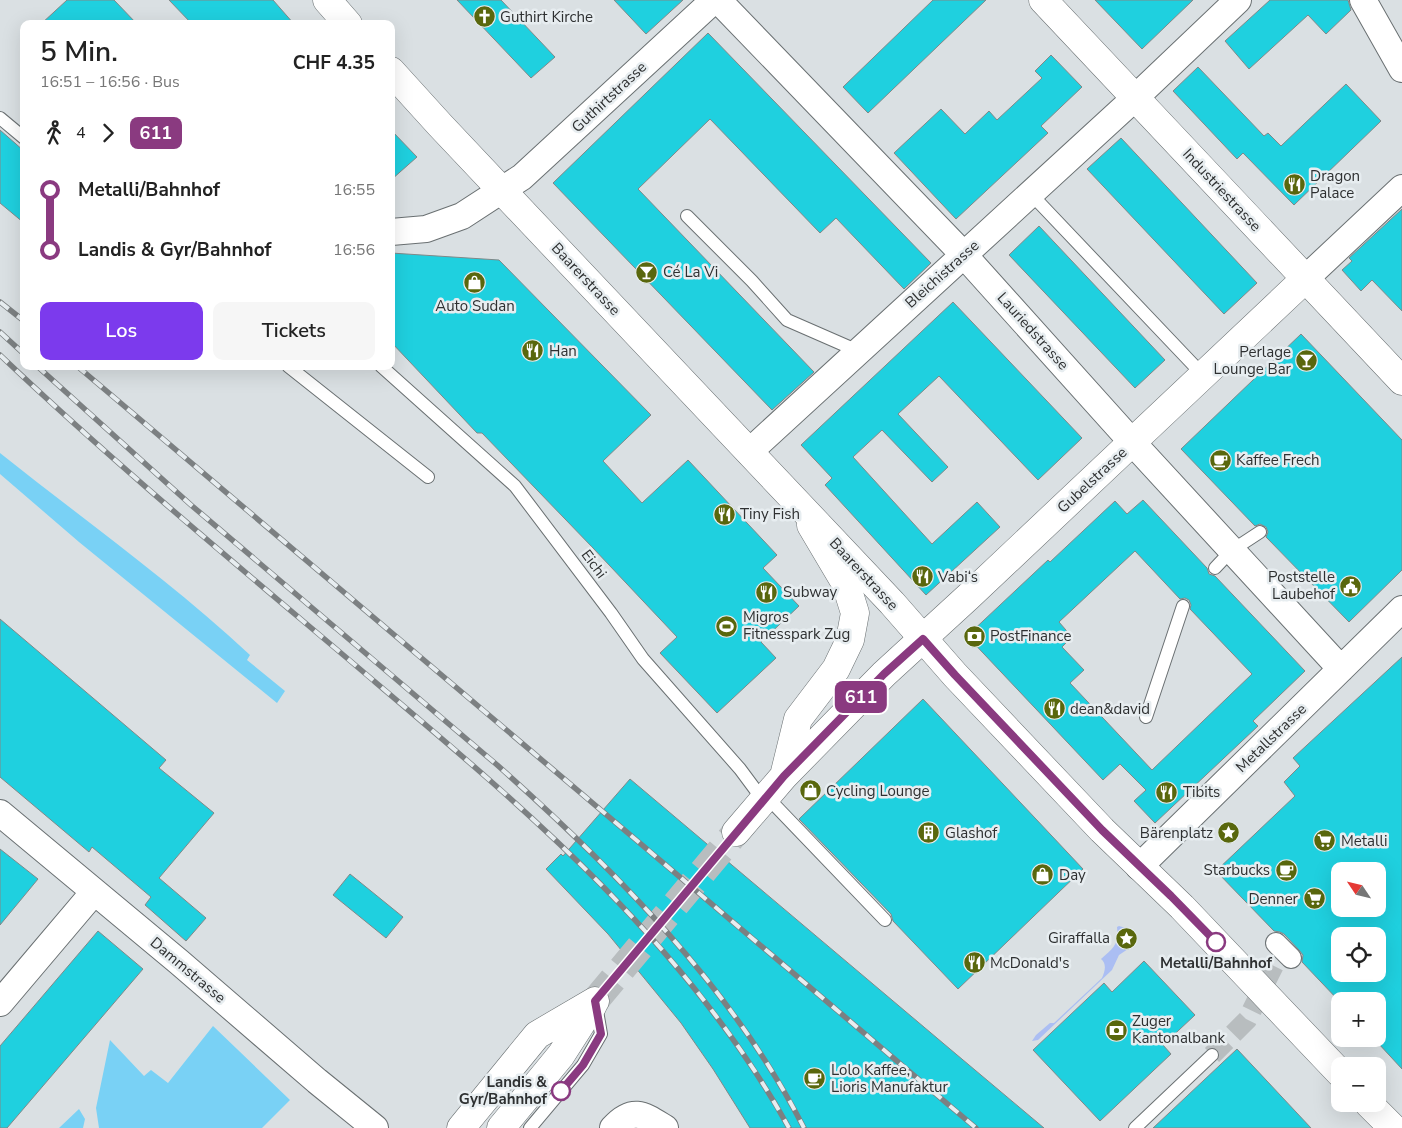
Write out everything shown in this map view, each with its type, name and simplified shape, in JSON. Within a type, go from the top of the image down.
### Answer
[{"type":"street","points":[[327,0],[344,20]]},
{"type":"street","name":"Guthirtstrasse","points":[[395,232],[426,229],[462,216],[522,177],[714,0]]},
{"type":"street","name":"Lauriedstrasse","points":[[718,0],[963,254],[1132,442],[1223,559],[1342,669]]},
{"type":"street","name":"Industriestrasse","points":[[1042,0],[1402,381]]},
{"type":"street","name":"Bleichistrasse","points":[[749,452],[963,254],[1136,98],[1238,0]]},
{"type":"street","points":[[1363,0],[1402,69]]},
{"type":"street","name":"Baarerstrasse","points":[[395,75],[796,500],[892,603],[955,675],[1082,809],[1182,907],[1331,1064]]},
{"type":"street","name":"Gubelstrasse","points":[[736,832],[784,776],[878,680],[1402,188]]},
{"type":"street","name":"Gubelstrasse","points":[[784,776],[798,719],[836,669],[850,640],[855,613],[846,584],[796,500]]},
{"type":"street","name":"Metallstrasse","points":[[1140,867],[1402,609]]},
{"type":"street","name":"Dammstrasse","points":[[0,813],[375,1128]]},
{"type":"street","points":[[0,1003],[94,892]]},
{"type":"street","points":[[461,1128],[537,1035],[595,1001]]},
{"type":"street","points":[[501,1128],[561,1055],[595,1001]]},
{"type":"street","points":[[1378,1112],[1393,1128]]},
{"type":"street","points":[[613,1128],[626,1116],[643,1115],[665,1128]]},
{"type":"lane","points":[[0,118],[20,135]]},
{"type":"lane","points":[[1031,194],[1203,375]]},
{"type":"lane","points":[[686,216],[752,280],[787,320],[858,351]]},
{"type":"lane","points":[[293,370],[428,477]]},
{"type":"lane","name":"Eichi","points":[[385,370],[515,486],[611,613],[643,659],[687,703],[764,798],[885,920]]},
{"type":"lane","points":[[1223,559],[1260,532]]},
{"type":"lane","points":[[1146,717],[1183,606]]},
{"type":"lane","points":[[530,1128],[583,1065],[601,1034],[595,1001]]},
{"type":"lane","points":[[1135,1128],[1212,1055]]},
{"type":"shaded area","points":[[0,453],[190,602],[250,655],[247,660],[285,691],[277,703],[79,542],[0,474]]},
{"type":"shaded area","points":[[1119,926],[1132,932],[1132,943],[1128,949],[1119,955],[1112,970],[1038,1040],[1032,1041],[1036,1035],[1050,1023],[1054,1023],[1102,978],[1105,968],[1101,959],[1115,945],[1117,927]]},
{"type":"shaded area","points":[[213,1026],[290,1100],[262,1128],[99,1128],[96,1108],[110,1040],[144,1076],[151,1070],[168,1083]]},
{"type":"shaded area","points":[[79,1109],[85,1119],[83,1128],[59,1128]]},
{"type":"building","points":[[67,0],[114,0],[133,20],[45,20]]},
{"type":"building","points":[[169,0],[273,0],[290,20],[188,20]]},
{"type":"building","points":[[457,0],[501,0],[555,57],[531,78]]},
{"type":"building","points":[[614,0],[683,0],[646,34]]},
{"type":"building","points":[[933,0],[986,0],[868,113],[843,87]]},
{"type":"building","points":[[1095,0],[1193,0],[1142,49]]},
{"type":"building","points":[[1270,0],[1348,0],[1351,10],[1326,34],[1308,15],[1249,69],[1225,41]]},
{"type":"building","points":[[708,33],[931,263],[904,289],[836,218],[820,233],[710,119],[638,189],[814,372],[772,410],[553,183]]},
{"type":"building","points":[[1051,55],[1082,87],[1041,126],[1048,133],[956,219],[894,153],[941,109],[965,134],[989,111],[997,120],[1042,78],[1035,71]]},
{"type":"building","points":[[1198,67],[1264,136],[1268,133],[1281,146],[1346,84],[1381,121],[1294,205],[1243,153],[1237,159],[1173,91]]},
{"type":"building","points":[[0,130],[20,148],[20,220],[0,203]]},
{"type":"building","points":[[395,134],[417,157],[395,176]]},
{"type":"building","points":[[1121,138],[1257,283],[1224,314],[1087,169]]},
{"type":"building","points":[[1402,209],[1402,311],[1372,280],[1361,291],[1342,270],[1352,261],[1349,258]]},
{"type":"building","points":[[1039,226],[1165,360],[1135,388],[1009,255]]},
{"type":"building","points":[[395,253],[499,260],[651,415],[603,461],[642,503],[688,460],[777,555],[763,568],[799,606],[761,642],[776,658],[717,713],[660,653],[677,637],[482,433],[477,433],[395,346]]},
{"type":"building","points":[[953,302],[1082,438],[1038,480],[939,376],[898,414],[948,467],[932,482],[882,430],[853,457],[932,544],[977,502],[1000,527],[926,595],[825,485],[832,478],[801,445]]},
{"type":"building","points":[[1301,334],[1402,440],[1402,570],[1349,622],[1266,537],[1268,532],[1266,527],[1260,524],[1255,526],[1181,449]]},
{"type":"building","points":[[1143,500],[1207,568],[1209,574],[1215,576],[1305,671],[1253,721],[1258,726],[1155,823],[1134,801],[1146,790],[1120,764],[1103,780],[967,636],[1048,560],[1050,562],[1115,501],[1127,514]],"holes":[[[1135,551],[1180,599],[1185,598],[1189,600],[1190,609],[1252,674],[1152,770],[1070,683],[1084,670],[1062,647],[1072,637],[1059,622]]]},
{"type":"building","points":[[0,619],[166,760],[159,768],[214,813],[159,878],[206,918],[186,941],[145,905],[151,897],[92,847],[89,852],[0,777]]},
{"type":"building","name":"Metalli","points":[[1402,657],[1402,1069],[1382,1047],[1386,1047],[1386,992],[1331,993],[1302,962],[1303,955],[1284,934],[1274,931],[1216,871],[1295,796],[1284,782],[1300,766],[1293,758]]},
{"type":"building","name":"Glashof","points":[[923,699],[1083,869],[958,989],[893,921],[891,914],[799,819]]},
{"type":"building","points":[[630,779],[1044,1128],[750,1128],[681,1023],[608,934],[546,869],[561,854],[563,856]]},
{"type":"building","points":[[0,849],[38,879],[0,925]]},
{"type":"building","points":[[350,874],[403,917],[386,938],[333,895]]},
{"type":"building","points":[[98,931],[143,969],[7,1128],[0,1128],[0,1046]]},
{"type":"building","name":"Zuger Kantonalbank","points":[[1144,961],[1195,1015],[1163,1045],[1171,1054],[1100,1121],[1033,1050],[1104,983],[1112,992]]},
{"type":"building","points":[[1237,1049],[1311,1128],[1153,1128]]},
{"type":"tunnel","points":[[595,1001],[736,832]]},
{"type":"tunnel","points":[[1212,1055],[1247,1020],[1282,949]]},
{"type":"railway","points":[[0,302],[20,318]]},
{"type":"railway","points":[[0,332],[20,350]]},
{"type":"railway","points":[[0,355],[138,480],[490,781],[602,886],[655,942],[704,1001],[749,1062],[789,1128]]},
{"type":"railway","points":[[41,370],[191,505],[496,764],[583,845],[667,932],[706,978],[775,1076],[804,1128]]},
{"type":"railway","points":[[82,370],[976,1128]]},
{"type":"bus line","name":"611","points":[[561,1091],[583,1065],[601,1034],[595,1001],[784,776],[884,674],[923,639],[1102,830],[1216,942]]},
{"type":"place","name":"Guthirt Kirche","points":[[484,17]]},
{"type":"place","name":"Dragon Palace","points":[[1294,185]]},
{"type":"place","name":"Cé La Vi","points":[[647,272]]},
{"type":"place","name":"Auto Sudan","points":[[475,283]]},
{"type":"place","name":"Han","points":[[533,351]]},
{"type":"place","name":"Perlage Lounge Bar","points":[[1307,361]]},
{"type":"place","name":"Kaffee Frech","points":[[1220,460]]},
{"type":"place","name":"Tiny Fish","points":[[724,514]]},
{"type":"place","name":"Vabi‘s","points":[[922,577]]},
{"type":"place","name":"Poststelle Laubehof","points":[[1351,586]]},
{"type":"place","name":"Subway","points":[[767,592]]},
{"type":"place","name":"Migros Fitnesspark Zug","points":[[727,626]]},
{"type":"place","name":"PostFinance","points":[[974,636]]},
{"type":"place","name":"dean&david","points":[[1054,709]]},
{"type":"place","name":"Cycling Lounge","points":[[810,791]]},
{"type":"place","name":"Tibits","points":[[1167,792]]},
{"type":"place","name":"Glashof","points":[[929,833]]},
{"type":"place","name":"Bärenplatz","points":[[1229,833]]},
{"type":"place","name":"Metalli","points":[[1325,841]]},
{"type":"place","name":"Starbucks","points":[[1286,870]]},
{"type":"place","name":"Day","points":[[1043,875]]},
{"type":"place","name":"Denner","points":[[1314,899]]},
{"type":"place","name":"Giraffalla","points":[[1126,938]]},
{"type":"place","name":"Metalli/Bahnhof","points":[[1216,942]]},
{"type":"place","name":"McDonald's","points":[[974,963]]},
{"type":"place","name":"Zuger Kantonalbank","points":[[1116,1030]]},
{"type":"place","name":"Lolo Kaffee, Lioris Manufaktur","points":[[815,1079]]},
{"type":"place","name":"Landis & Gyr/Bahnhof","points":[[561,1091]]}]
